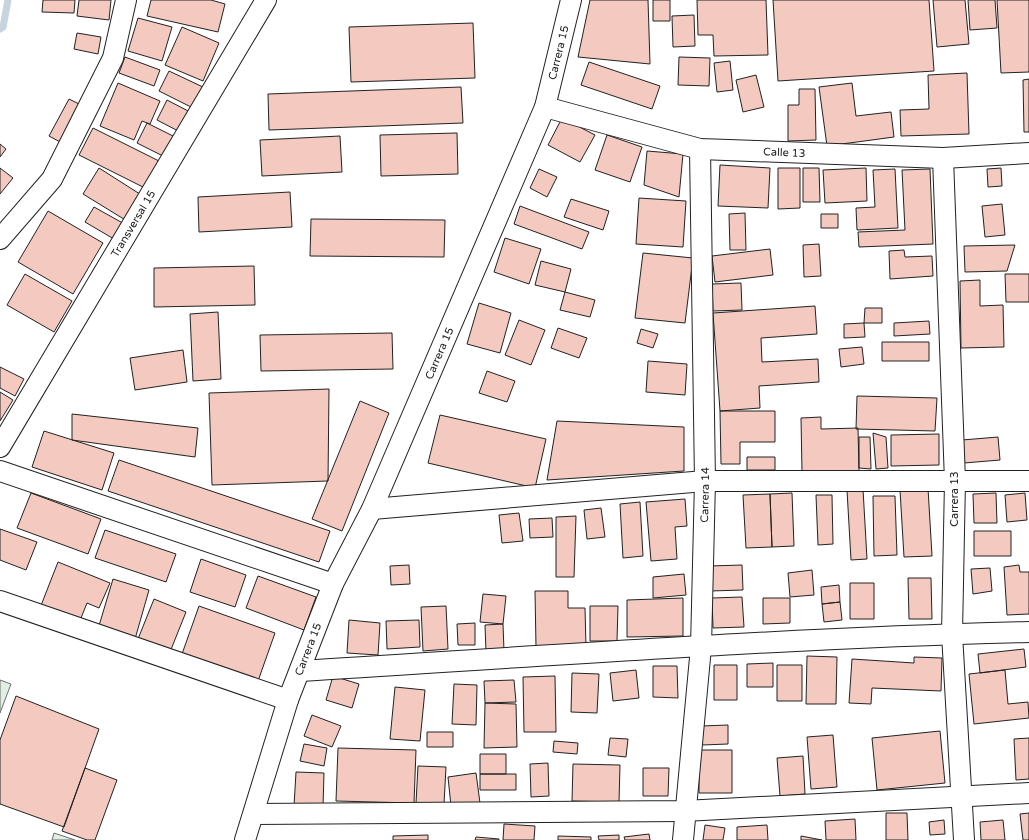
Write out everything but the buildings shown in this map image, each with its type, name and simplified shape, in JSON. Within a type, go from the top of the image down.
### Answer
[{"type":"street","points":[[0,239],[52,179],[113,58],[126,0]]},
{"type":"street","name":"Transversal 15","points":[[0,447],[266,0]]},
{"type":"street","name":"Carrera 15","points":[[244,840],[254,814],[288,700],[333,584],[372,509],[545,107],[571,0]]},
{"type":"street","name":"Calle 13","points":[[545,107],[700,149],[943,158],[1029,153]]},
{"type":"street","name":"Carrera 14","points":[[682,840],[701,647],[705,481],[700,149]]},
{"type":"street","name":"Carrera 13","points":[[943,158],[955,481],[952,634],[964,840]]},
{"type":"street","points":[[0,471],[333,584]]},
{"type":"street","points":[[372,509],[705,481],[1029,481]]},
{"type":"street","points":[[0,601],[288,700]]},
{"type":"street","points":[[300,671],[701,647],[952,634],[1029,632]]},
{"type":"street","points":[[254,814],[684,812],[1029,793]]},
{"type":"green space","points":[[0,680],[11,684],[0,713]]},
{"type":"green space","points":[[54,833],[75,840],[52,840]]},
{"type":"waterway","points":[[0,29],[3,27],[8,0]]}]
